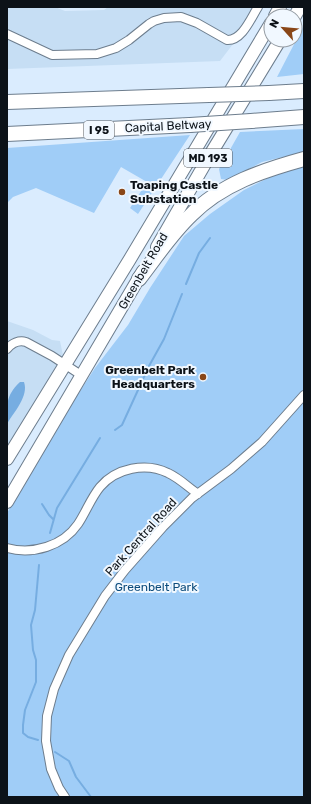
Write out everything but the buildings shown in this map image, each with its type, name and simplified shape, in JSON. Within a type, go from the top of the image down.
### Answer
[{"type":"highway","points":[[7,101],[304,91]]},
{"type":"highway","name":"Capital Beltway","points":[[7,134],[190,125],[304,117]]},
{"type":"highway","points":[[139,278],[178,228],[206,201],[245,179],[304,159]]},
{"type":"main road","name":"Greenbelt Road","points":[[7,459],[263,36]]},
{"type":"main road","name":"Greenbelt Road","points":[[7,502],[210,155],[275,48]]},
{"type":"street","points":[[7,34],[52,55],[97,54],[116,48],[149,24],[164,18],[186,18],[227,40],[235,39],[243,31],[258,7]]},
{"type":"street","points":[[7,349],[22,341],[33,344],[81,375]]},
{"type":"street","name":"Park Central Road","points":[[65,797],[59,788],[51,769],[46,741],[47,716],[54,689],[69,655],[105,596],[125,570],[163,527],[192,498],[231,469],[262,442],[304,395]]},
{"type":"street","points":[[7,548],[19,551],[33,550],[59,542],[75,528],[101,486],[116,474],[125,470],[144,468],[163,471],[175,477],[198,494]]},
{"type":"shaded area","points":[[7,7],[55,7],[65,11],[104,10],[108,7],[258,7],[243,31],[220,61],[7,69]]},
{"type":"shaded area","points":[[7,321],[33,330],[52,340],[60,341],[65,365],[7,459]]},
{"type":"shaded area","points":[[20,382],[24,382],[25,387],[23,398],[7,424],[7,406],[9,397]]},
{"type":"green space","points":[[304,25],[304,74],[277,77],[292,48],[303,48]]},
{"type":"green space","points":[[304,129],[304,152],[262,162],[228,180],[221,179],[219,169],[240,132]]},
{"type":"green space","points":[[190,135],[138,214],[130,208],[147,182],[121,167],[94,213],[36,188],[13,197],[7,203],[7,148]]},
{"type":"green space","name":"Greenbelt Park","points":[[304,165],[304,797],[7,797],[7,513],[71,405],[95,368],[128,325],[184,236],[210,214],[244,190],[274,175]]},
{"type":"waterway","points":[[186,284],[199,253],[210,238]]},
{"type":"waterway","points":[[115,430],[122,425],[149,366],[164,339],[182,294]]},
{"type":"waterway","points":[[50,533],[57,508],[100,438]]},
{"type":"waterway","points":[[42,504],[53,519]]},
{"type":"waterway","points":[[38,740],[28,737],[23,733],[23,725],[25,710],[36,682],[36,660],[33,650],[31,625],[35,610],[39,565]]},
{"type":"waterway","points":[[55,752],[69,761],[76,777],[91,797]]},
{"type":"place","name":"Toaping Castle Substation","points":[[122,192]]},
{"type":"place","name":"Greenbelt Park Headquarters","points":[[203,377]]}]
